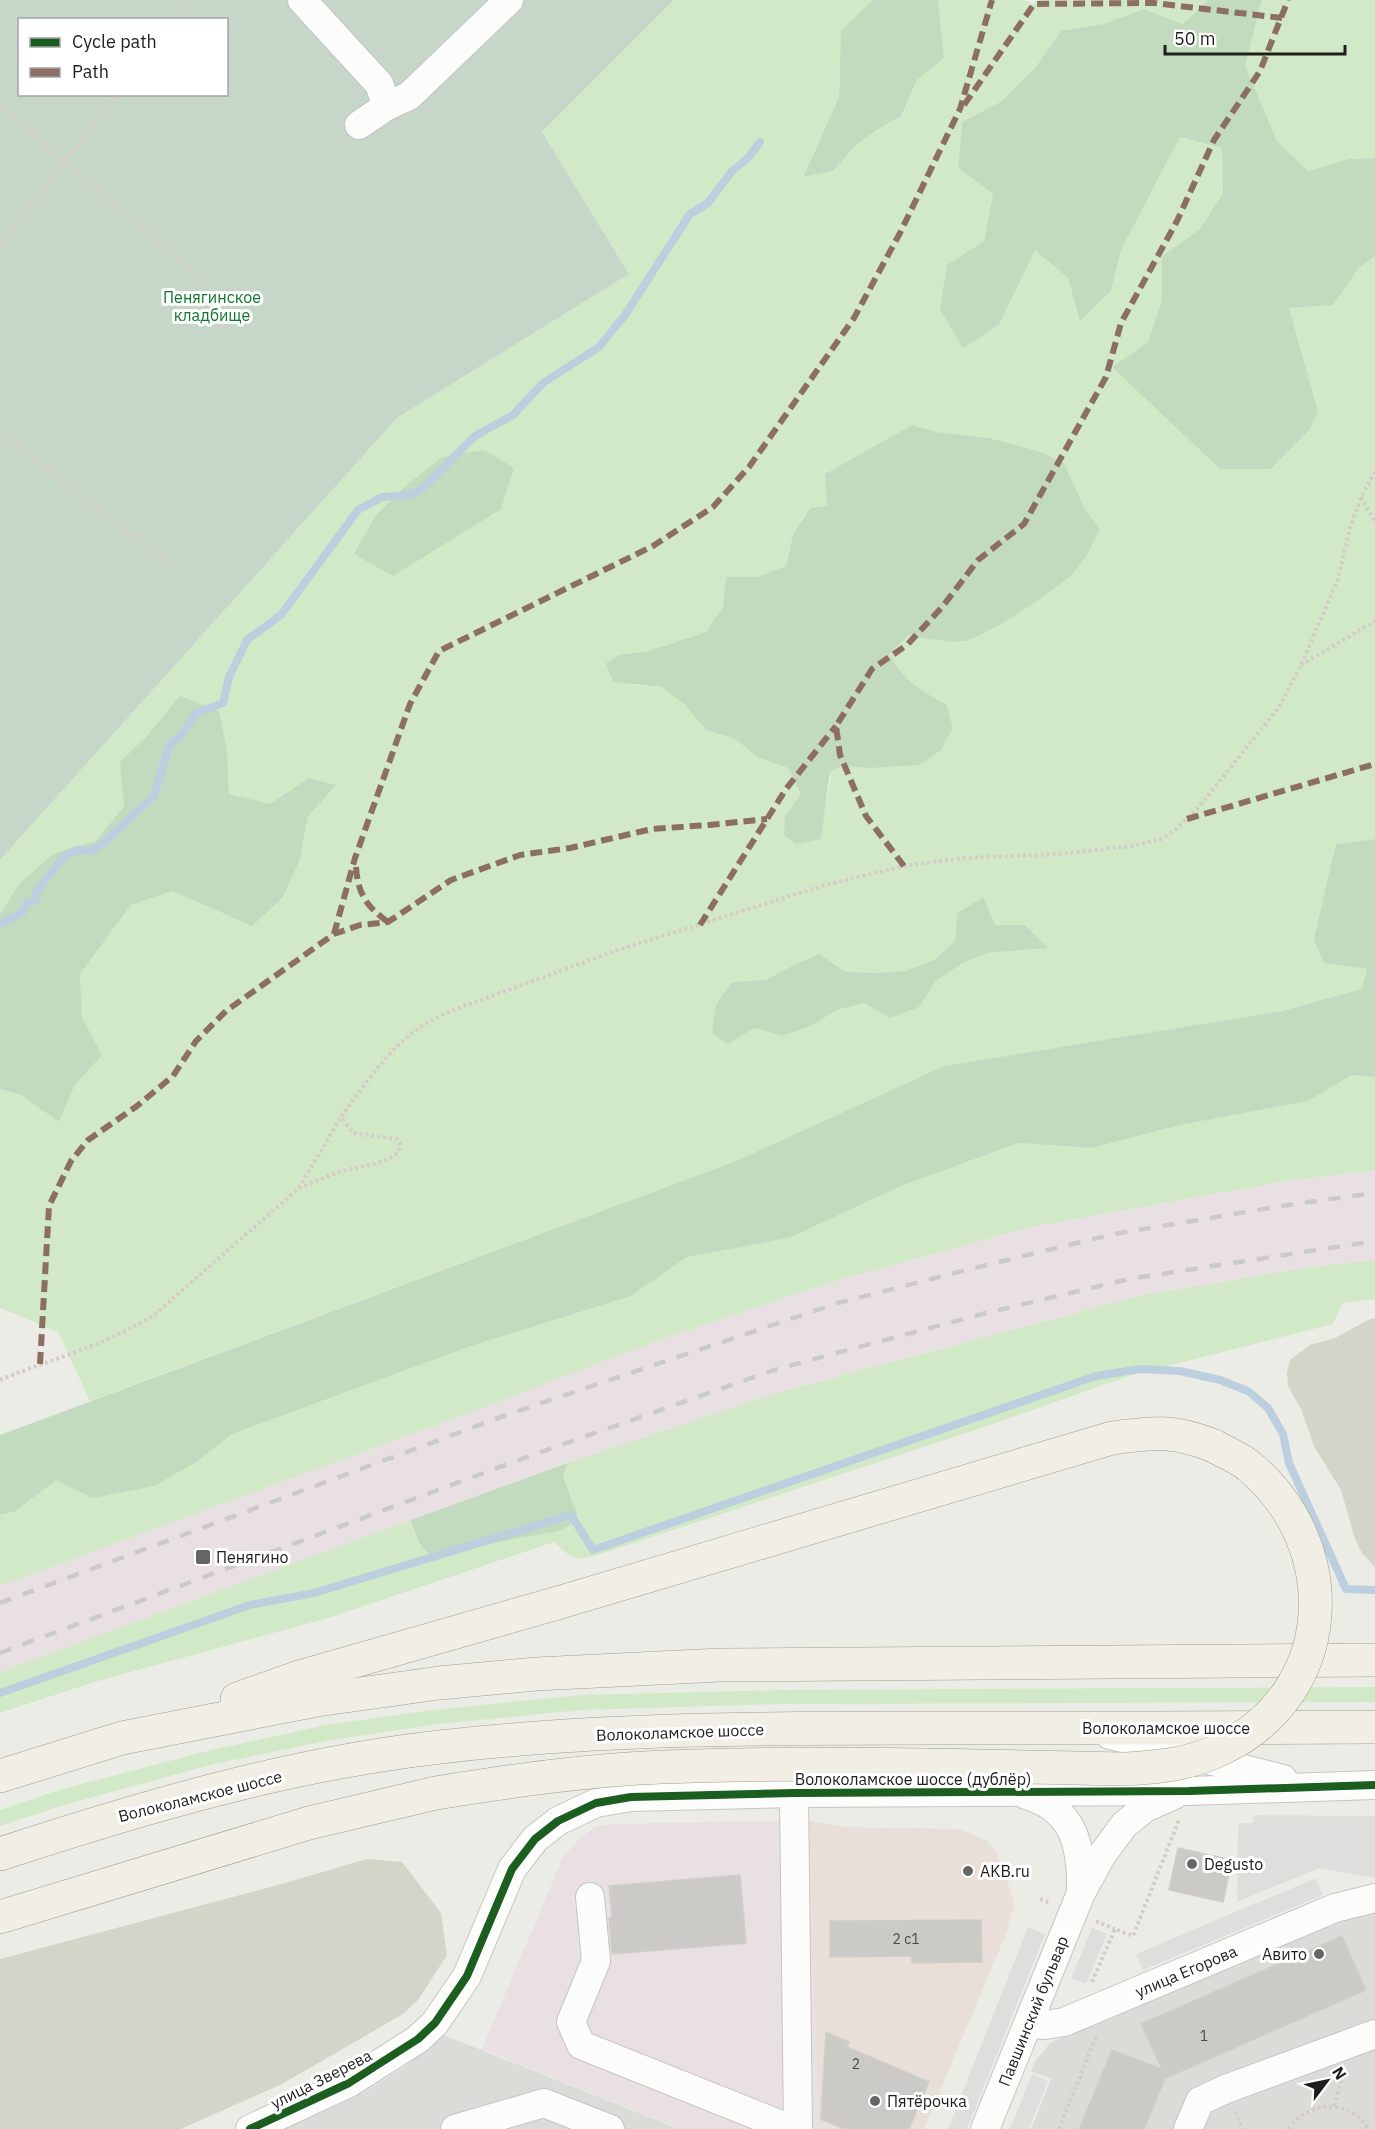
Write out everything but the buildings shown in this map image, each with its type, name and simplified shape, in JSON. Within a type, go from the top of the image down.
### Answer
[{"type":"main road","points":[[0,1776],[122,1738],[299,1677],[572,1599],[1112,1438],[1146,1433],[1172,1433],[1214,1446],[1248,1465],[1287,1508],[1308,1549],[1314,1572],[1315,1618],[1311,1641],[1293,1684],[1264,1720],[1225,1748],[1200,1758],[1155,1767],[1126,1769],[872,1764],[661,1767],[519,1779],[436,1793],[309,1822],[0,1917]]},
{"type":"main road","points":[[122,1738],[317,1700],[439,1683],[536,1674],[720,1665],[1375,1660]]},
{"type":"main road","name":"Волоколамское шоссе","points":[[0,1854],[219,1788],[333,1764],[439,1747],[582,1735],[783,1729],[1375,1727]]},
{"type":"street","points":[[302,0],[379,84],[387,106]]},
{"type":"street","points":[[359,125],[387,106],[409,96],[509,0]]},
{"type":"street","points":[[1084,1728],[1317,1788]]},
{"type":"street","name":"Волоколамское шоссе (дублёр)","points":[[497,1901],[512,1869],[535,1839],[558,1821],[596,1803],[631,1797],[1189,1791],[1375,1785]]},
{"type":"street","name":"Павшинский бульвар","points":[[985,2129],[1029,2024],[1086,1906],[1102,1855],[1124,1825],[1144,1808],[1162,1799],[1189,1791]]},
{"type":"street","name":"Павшинский бульвар","points":[[1016,1792],[1042,1800],[1054,1808],[1067,1822],[1082,1862],[1086,1906]]},
{"type":"street","points":[[794,1794],[798,2129]]},
{"type":"street","points":[[590,1897],[596,1961],[571,2022],[581,2044],[791,2129]]},
{"type":"street","name":"улица Егорова","points":[[1029,2024],[1045,2025],[1064,2022],[1335,1908],[1375,1898]]},
{"type":"street","name":"улица Зверева","points":[[253,2128],[349,2083],[418,2039],[435,2023],[467,1976],[497,1901]]},
{"type":"street","points":[[1188,2129],[1200,2101],[1226,2089],[1375,2034]]},
{"type":"street","points":[[455,2129],[544,2103],[610,2129]]},
{"type":"path","points":[[178,18],[191,0]]},
{"type":"path","points":[[0,246],[116,96]]},
{"type":"path","points":[[0,105],[206,284]]},
{"type":"path","points":[[0,434],[178,571]]},
{"type":"path","points":[[0,1380],[111,1338],[134,1328],[154,1315],[299,1188],[341,1117],[400,1043],[427,1023],[453,1010],[618,950],[825,885],[904,866],[963,858],[1059,854],[1132,846],[1161,839],[1174,831],[1199,807],[1280,707],[1338,579],[1350,528],[1361,497],[1375,472]]},
{"type":"path","points":[[1361,497],[1375,522]]},
{"type":"path","points":[[1301,665],[1375,621]]},
{"type":"path","points":[[299,1188],[338,1172],[390,1158],[401,1146],[397,1139],[353,1133],[341,1117]]},
{"type":"path","points":[[1086,1906],[1115,1929],[1133,1936],[1180,1819]]},
{"type":"path","points":[[1089,1989],[1115,1929]]},
{"type":"path","points":[[1059,2129],[1098,2030]]},
{"type":"path","points":[[1289,2129],[1305,2113],[1334,2106],[1357,2115],[1369,2129]]},
{"type":"shaded area","points":[[1375,1170],[1375,1260],[1311,1267],[1144,1295],[780,1392],[568,1463],[0,1672],[0,1586],[660,1340],[832,1282],[1031,1227],[1286,1181]]},
{"type":"shaded area","points":[[1375,1318],[1375,1567],[1362,1553],[1355,1539],[1341,1490],[1314,1446],[1301,1409],[1288,1386],[1287,1373],[1290,1360],[1310,1345],[1335,1338]]},
{"type":"shaded area","points":[[1254,1815],[1375,1816],[1375,1878],[1319,1868],[1237,1902],[1238,1823],[1253,1823]]},
{"type":"shaded area","points":[[809,1820],[843,1827],[960,1829],[987,1841],[1004,1869],[1014,1904],[1008,1929],[924,2129],[839,2129],[818,2121]]},
{"type":"shaded area","points":[[809,1820],[818,2121],[839,2129],[681,2129],[482,2049],[563,1857],[581,1837],[595,1827],[609,1824]]},
{"type":"shaded area","points":[[367,1859],[402,1862],[441,1913],[447,1955],[418,2000],[403,2014],[282,2084],[181,2129],[0,2129],[0,1959]]},
{"type":"shaded area","points":[[1316,1878],[1323,1895],[1143,1970],[1136,1954]]},
{"type":"shaded area","points":[[1375,1911],[1375,2129],[1031,2129],[1051,2079],[1031,2071],[1035,2061],[1051,2042],[1338,1921]]},
{"type":"shaded area","points":[[1028,1927],[1045,1934],[967,2129],[948,2129]]},
{"type":"shaded area","points":[[1092,1928],[1107,1934],[1086,1984],[1071,1978]]},
{"type":"shaded area","points":[[444,2035],[679,2129],[284,2129],[363,2093],[404,2067]]},
{"type":"shaded area","points":[[1032,2074],[1048,2081],[1029,2129],[1010,2129]]},
{"type":"green space","name":"Пенягинское кладбище","points":[[0,0],[674,0],[542,132],[629,274],[397,418],[0,860]]},
{"type":"green space","points":[[674,0],[873,0],[866,9],[839,76],[839,97],[803,176],[833,171],[858,143],[883,126],[902,117],[917,80],[944,58],[938,0],[1024,0],[1033,4],[1038,0],[1208,0],[1183,24],[1144,9],[1103,24],[1061,31],[1035,68],[1002,101],[962,122],[958,168],[993,193],[984,241],[947,265],[940,309],[963,349],[999,325],[1035,249],[1068,278],[1080,320],[1111,291],[1121,250],[1180,137],[1222,148],[1223,193],[1199,230],[1162,256],[1162,300],[1148,342],[1112,367],[1144,397],[1318,411],[1289,308],[1333,305],[1358,269],[1375,256],[1375,839],[1336,844],[1324,963],[1367,969],[1363,989],[1282,1011],[944,1066],[736,1161],[90,1401],[58,1332],[0,1308],[0,1089],[21,1095],[59,1122],[75,1085],[102,1055],[82,1017],[80,974],[131,905],[172,891],[252,926],[300,859],[308,816],[308,778],[270,804],[229,794],[227,752],[148,735],[121,762],[124,806],[96,841],[54,853],[0,914],[0,860],[397,418],[629,274],[542,132]],"holes":[[[912,425],[937,432],[989,438],[1064,463],[1085,509],[1100,530],[1054,589],[989,631],[963,642],[909,635],[888,654],[901,674],[922,691],[946,704],[869,768],[841,766],[830,771],[820,839],[785,816],[801,794],[788,768],[759,758],[736,739],[706,730],[685,705],[662,687],[631,685],[619,655],[649,651],[706,632],[723,607],[726,577],[757,577],[786,566],[793,534],[809,508],[827,506],[825,474]],[[982,897],[995,925],[1025,925],[1047,948],[987,953],[961,964],[935,982],[919,1007],[865,1003],[837,1010],[811,1026],[782,1036],[754,1028],[732,982],[765,980],[819,954],[846,972],[906,971],[934,960],[955,941],[957,913]]]},
{"type":"green space","points":[[873,0],[938,0],[944,58],[917,80],[901,117],[858,143],[833,171],[803,177],[839,97],[841,31]]},
{"type":"green space","points":[[1208,0],[1262,0],[1245,66],[1277,141],[1308,171],[1349,159],[1375,158],[1375,256],[1358,269],[1333,305],[1289,308],[1318,411],[1309,430],[1270,469],[1220,469],[1112,367],[1148,342],[1162,300],[1162,256],[1199,230],[1223,193],[1222,148],[1180,137],[1121,250],[1111,291],[1080,321],[1068,278],[1035,250],[999,325],[963,349],[940,309],[947,265],[984,241],[993,194],[958,168],[962,122],[1002,101],[1035,68],[1061,31],[1103,24],[1144,9],[1183,24]]},
{"type":"green space","points":[[1262,0],[1375,0],[1375,158],[1349,159],[1308,171],[1277,141],[1244,66]]},
{"type":"green space","points":[[912,425],[937,432],[989,438],[1038,451],[1064,463],[1085,509],[1100,530],[1085,558],[1073,573],[1037,601],[1004,622],[974,638],[959,642],[909,635],[889,654],[906,678],[946,704],[953,728],[940,751],[919,765],[869,768],[842,766],[830,771],[821,839],[796,844],[784,835],[785,816],[801,794],[788,768],[759,758],[735,739],[706,730],[685,705],[662,687],[613,682],[606,663],[619,655],[649,651],[706,632],[723,607],[726,577],[757,577],[786,566],[793,534],[810,508],[827,506],[825,474]]},
{"type":"green space","points":[[484,450],[514,468],[501,509],[393,576],[354,554],[376,515],[408,484],[442,457]]},
{"type":"green space","points":[[180,696],[219,711],[227,752],[229,794],[270,804],[308,778],[336,785],[308,816],[300,859],[283,897],[252,926],[172,891],[131,905],[80,974],[82,1017],[102,1055],[75,1085],[59,1122],[21,1095],[0,1089],[0,914],[20,883],[54,853],[96,841],[124,806],[120,762],[148,735]]},
{"type":"green space","points":[[1375,839],[1375,1077],[1352,1075],[1308,1101],[1180,1125],[1092,1148],[1019,1143],[901,1186],[789,1238],[687,1257],[631,1296],[471,1346],[232,1434],[196,1462],[154,1486],[92,1498],[56,1480],[14,1512],[0,1515],[0,1435],[736,1161],[944,1066],[1282,1011],[1362,989],[1367,969],[1324,963],[1314,939],[1336,844]]},
{"type":"green space","points":[[983,897],[995,925],[1025,925],[1048,948],[987,953],[961,964],[935,982],[919,1007],[890,1018],[865,1003],[837,1010],[811,1026],[782,1036],[754,1028],[728,1044],[712,1033],[716,1005],[732,982],[765,980],[819,954],[846,972],[906,971],[934,960],[955,941],[957,913]]},
{"type":"green space","points":[[1352,1075],[1375,1077],[1375,1170],[1286,1181],[1031,1227],[832,1282],[660,1340],[0,1586],[0,1515],[14,1512],[56,1479],[92,1498],[196,1462],[232,1434],[471,1346],[631,1296],[687,1257],[789,1238],[901,1186],[1019,1143],[1092,1148],[1180,1125],[1308,1101]]},
{"type":"green space","points":[[1375,1260],[1375,1299],[1342,1303],[1333,1324],[1132,1375],[990,1425],[598,1555],[574,1558],[554,1542],[325,1619],[94,1682],[0,1713],[0,1672],[411,1520],[415,1537],[434,1557],[475,1546],[573,1501],[563,1476],[568,1463],[780,1392],[1144,1295],[1311,1267]]},
{"type":"green space","points":[[568,1463],[563,1476],[577,1514],[569,1526],[558,1531],[475,1546],[434,1558],[416,1537],[411,1520]]},
{"type":"green space","points":[[1375,1687],[1375,1702],[785,1704],[580,1710],[439,1724],[331,1740],[214,1764],[64,1805],[0,1826],[0,1810],[59,1790],[211,1750],[326,1725],[433,1710],[580,1695],[785,1690]]},
{"type":"waterway","points":[[0,924],[23,912],[26,903],[36,900],[37,890],[64,857],[76,850],[90,851],[102,844],[154,796],[169,745],[181,736],[196,713],[223,703],[229,677],[247,640],[281,615],[358,510],[382,497],[412,495],[424,487],[475,436],[513,415],[543,383],[599,347],[625,315],[690,214],[708,203],[732,171],[748,158],[760,142]]},
{"type":"waterway","points":[[0,1693],[250,1605],[314,1593],[571,1515],[593,1550],[1096,1376],[1140,1369],[1180,1371],[1220,1380],[1248,1391],[1268,1408],[1283,1434],[1289,1463],[1346,1589],[1375,1590]]},
{"type":"railway","points":[[0,1603],[509,1414],[838,1303],[1114,1234],[1375,1193]]},
{"type":"railway","points":[[0,1653],[524,1458],[777,1369],[982,1314],[1129,1279],[1375,1241]]},
{"type":"marked path","points":[[334,934],[355,858],[410,704],[439,651],[653,546],[713,507],[749,467],[854,318],[900,233],[960,109],[992,0]]},
{"type":"marked path","points":[[904,866],[866,816],[840,755],[836,726],[872,669],[907,645],[943,606],[978,560],[1024,524],[1106,377],[1121,323],[1177,221],[1214,140],[1260,71],[1288,0]]},
{"type":"marked path","points":[[964,105],[1034,4],[1154,3],[1282,18]]},
{"type":"marked path","points":[[700,925],[786,789],[836,726]]},
{"type":"marked path","points":[[1187,819],[1375,764]]},
{"type":"marked path","points":[[40,1364],[49,1206],[71,1161],[88,1140],[137,1106],[173,1076],[196,1041],[226,1011],[334,934],[360,925],[388,922],[451,880],[520,855],[570,848],[652,829],[767,819]]},
{"type":"marked path","points":[[356,867],[359,885],[365,899],[388,922]]},
{"type":"cycle path","points":[[250,2129],[349,2083],[418,2039],[435,2023],[467,1976],[512,1869],[535,1839],[558,1821],[596,1803],[631,1797],[794,1793],[1189,1791],[1375,1785]]},
{"type":"place","name":"Пенягино","points":[[203,1557]]},
{"type":"place","name":"Degusto","points":[[1192,1864]]},
{"type":"place","name":"AKB.ru","points":[[968,1871]]},
{"type":"place","name":"Авито","points":[[1319,1954]]},
{"type":"place","name":"Пятёрочка","points":[[875,2101]]}]
